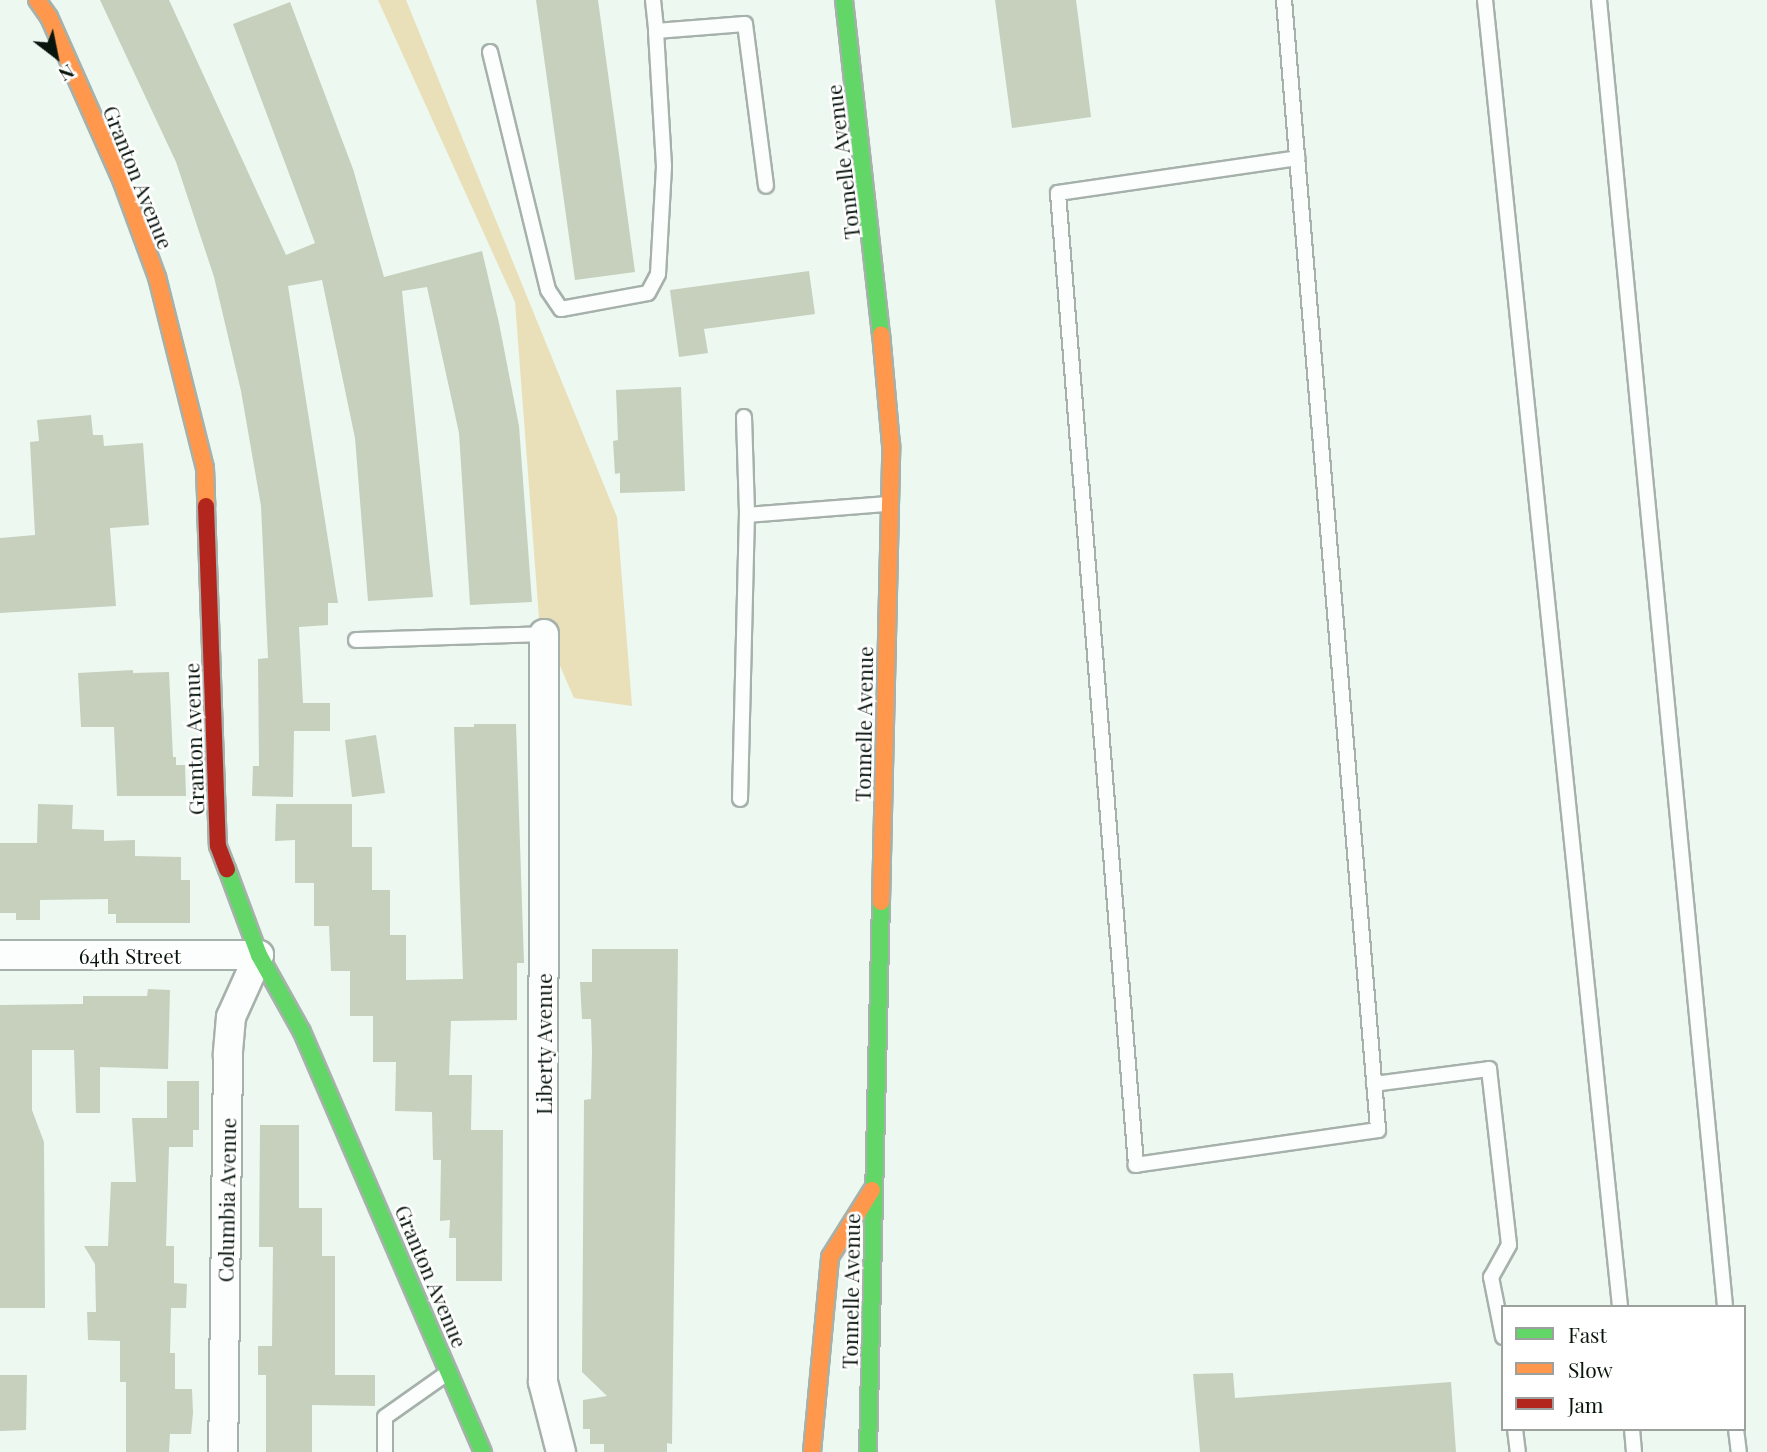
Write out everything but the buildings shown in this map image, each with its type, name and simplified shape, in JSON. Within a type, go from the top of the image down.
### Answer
[{"type":"main road","name":"Granton Avenue","points":[[37,0],[49,17],[131,205],[156,277],[205,468],[218,846],[259,955],[302,1032],[483,1452]]},
{"type":"main road","name":"Tonnelle Avenue","points":[[844,0],[872,237],[890,428],[868,1452]]},
{"type":"main road","points":[[812,1452],[830,1257],[873,1188]]},
{"type":"street","name":"Liberty Avenue","points":[[544,634],[543,1382],[561,1452]]},
{"type":"street","name":"64th Street","points":[[0,955],[259,955]]},
{"type":"street","name":"Columbia Avenue","points":[[223,1452],[228,1055],[231,1017],[259,955]]},
{"type":"lane","points":[[490,52],[548,290],[561,309],[648,293],[657,274],[664,166],[653,0]]},
{"type":"lane","points":[[1284,0],[1378,1130],[1136,1165],[1058,192],[1297,158]]},
{"type":"lane","points":[[1485,0],[1620,1305]]},
{"type":"lane","points":[[1599,0],[1725,1305]]},
{"type":"lane","points":[[656,31],[745,24],[766,186]]},
{"type":"lane","points":[[740,799],[747,514],[744,418]]},
{"type":"lane","points":[[747,514],[889,504]]},
{"type":"lane","points":[[356,640],[544,634]]},
{"type":"lane","points":[[1374,1084],[1489,1069],[1509,1245],[1491,1277],[1501,1327]]},
{"type":"lane","points":[[384,1452],[385,1417],[450,1371]]},
{"type":"lane","points":[[1515,1431],[1518,1452]]},
{"type":"lane","points":[[1632,1431],[1634,1452]]},
{"type":"lane","points":[[1736,1431],[1739,1452]]},
{"type":"shaded area","points":[[378,0],[406,0],[617,517],[632,706],[574,698],[539,618],[515,302]]},
{"type":"traffic: fast","points":[[844,0],[881,334]]},
{"type":"traffic: fast","points":[[227,869],[259,955],[302,1032],[483,1452]]},
{"type":"traffic: fast","points":[[868,1452],[881,902]]},
{"type":"traffic: slow","points":[[37,0],[49,17],[122,182],[157,277],[205,468],[206,506]]},
{"type":"traffic: slow","points":[[881,334],[891,445],[881,902]]},
{"type":"traffic: slow","points":[[812,1452],[830,1257],[872,1190]]},
{"type":"traffic: jam","points":[[206,506],[218,846],[227,869]]}]
